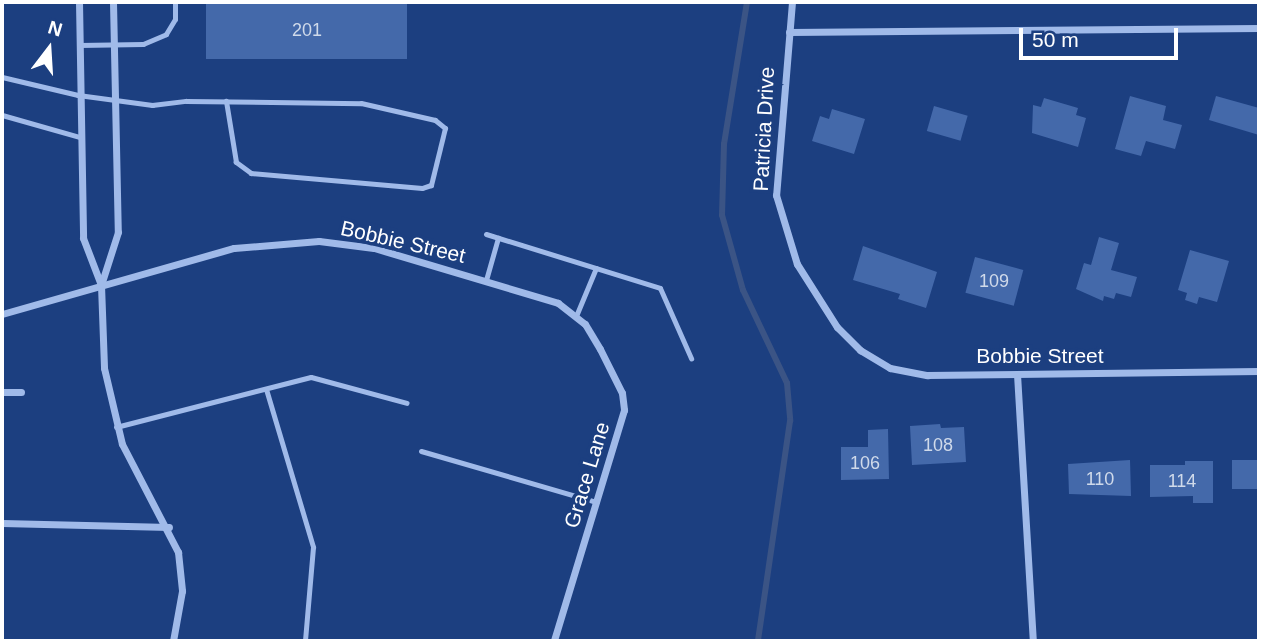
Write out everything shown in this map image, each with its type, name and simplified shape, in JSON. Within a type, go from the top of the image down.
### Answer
[{"type":"street","points":[[79,2],[78,95],[83,238],[101,285],[104,368],[116,427],[169,527],[181,579],[173,641]]},
{"type":"street","points":[[101,285],[118,232],[113,2]]},
{"type":"street","name":"Patricia Drive","points":[[792,2],[776,195],[793,256],[837,327]]},
{"type":"street","points":[[789,32],[1259,27]]},
{"type":"street","name":"Bobbie Street","points":[[2,314],[234,248],[319,241],[374,248],[486,280],[558,303],[585,324]]},
{"type":"street","name":"Grace Lane","points":[[554,641],[624,410],[622,393],[585,324]]},
{"type":"street","name":"Bobbie Street","points":[[837,327],[874,360],[905,372],[1259,372]]},
{"type":"street","points":[[1017,374],[1033,641]]},
{"type":"street","points":[[2,392],[21,392]]},
{"type":"street","points":[[2,523],[169,527]]},
{"type":"lane","points":[[79,45],[143,44],[166,34],[175,19],[175,2]]},
{"type":"lane","points":[[2,77],[78,95],[152,105],[226,101],[361,103],[435,120],[445,128],[431,185],[422,188],[251,173],[236,162],[226,101]]},
{"type":"lane","points":[[2,115],[79,137]]},
{"type":"lane","points":[[485,234],[660,288],[691,358]]},
{"type":"lane","points":[[486,280],[498,238]]},
{"type":"lane","points":[[576,316],[596,268]]},
{"type":"lane","points":[[116,427],[266,389],[323,378],[407,403]]},
{"type":"lane","points":[[266,389],[313,547],[305,641]]},
{"type":"lane","points":[[421,450],[597,502]]},
{"type":"building","points":[[206,2],[407,2],[407,59],[206,59]]},
{"type":"building","points":[[1130,96],[1166,106],[1163,120],[1182,125],[1175,149],[1146,141],[1141,156],[1115,149]]},
{"type":"building","points":[[1216,96],[1259,108],[1259,135],[1209,120]]},
{"type":"building","points":[[1044,98],[1078,108],[1076,115],[1086,118],[1078,147],[1032,133],[1033,105],[1041,107]]},
{"type":"building","points":[[934,106],[968,116],[960,141],[927,131]]},
{"type":"building","points":[[832,109],[865,119],[854,154],[812,141],[820,116],[829,119]]},
{"type":"building","points":[[1099,237],[1119,243],[1111,270],[1137,277],[1131,297],[1116,293],[1114,299],[1104,296],[1103,301],[1076,289],[1084,263],[1091,265]]},
{"type":"building","points":[[863,246],[937,272],[926,308],[898,299],[900,294],[853,280]]},
{"type":"building","points":[[1190,250],[1229,261],[1217,302],[1199,297],[1197,304],[1185,300],[1187,293],[1178,290]]},
{"type":"building","points":[[975,257],[1023,270],[1014,306],[965,293]]},
{"type":"building","points":[[940,424],[941,428],[964,427],[966,462],[912,465],[910,426]]},
{"type":"building","points":[[888,429],[889,479],[841,480],[841,447],[868,447],[868,430]]},
{"type":"building","points":[[1130,460],[1131,496],[1069,494],[1068,464]]},
{"type":"building","points":[[1232,460],[1259,460],[1259,489],[1232,489]]},
{"type":"building","points":[[1185,461],[1213,461],[1213,503],[1193,503],[1193,496],[1150,497],[1150,465],[1185,465]]},
{"type":"waterway","points":[[747,2],[724,144],[722,215],[743,290],[787,383],[790,421],[758,641]]}]
